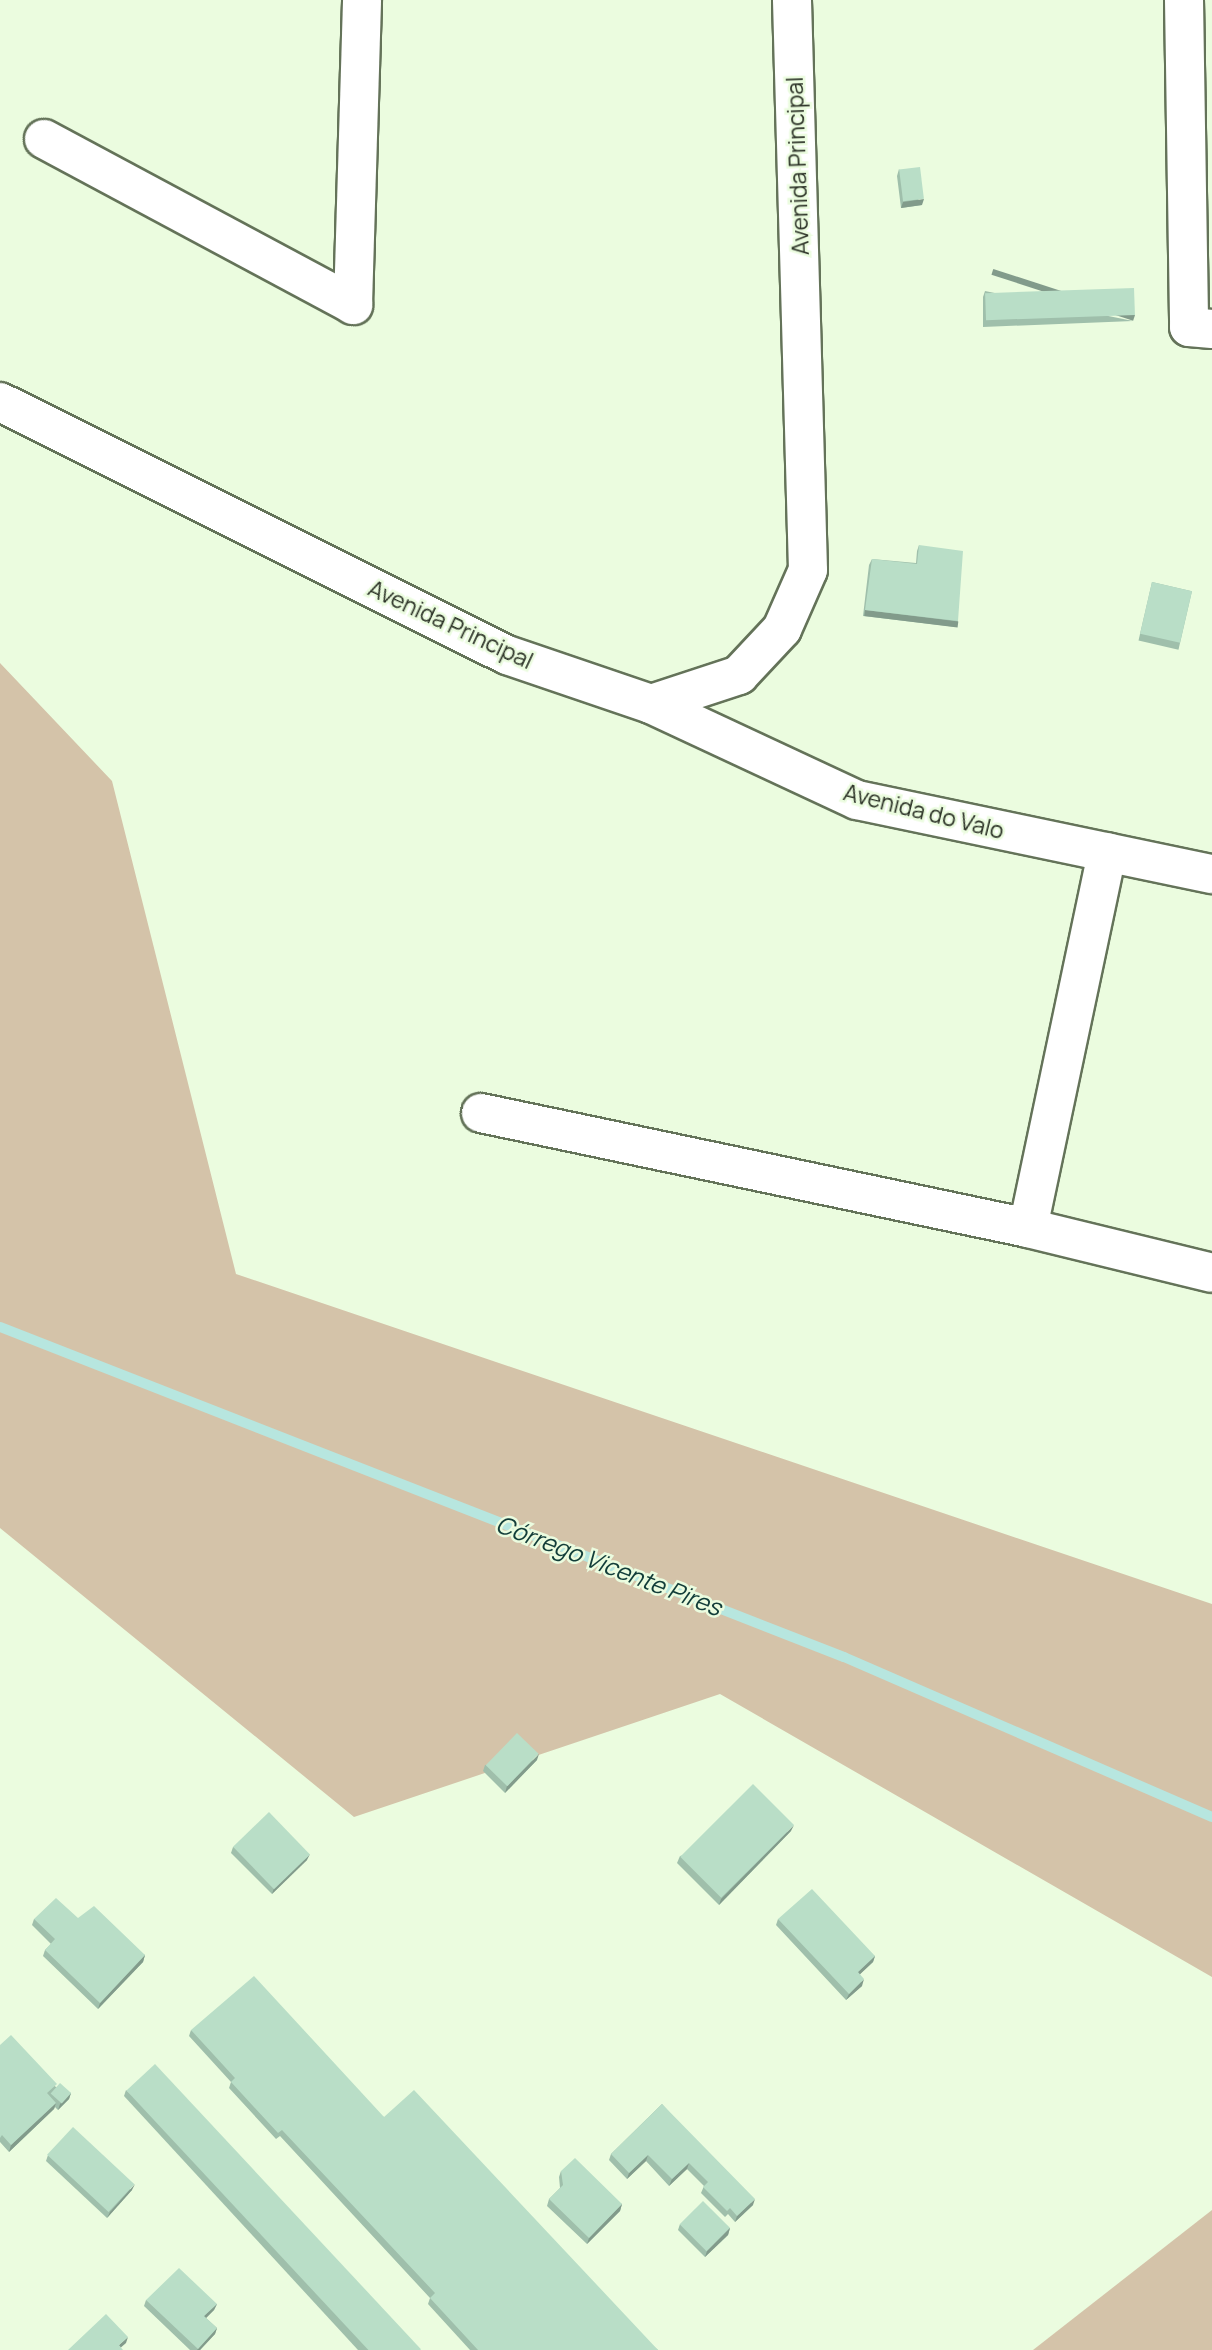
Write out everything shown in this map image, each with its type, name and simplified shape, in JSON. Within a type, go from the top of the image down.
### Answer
[{"type":"street","points":[[44,139],[353,305],[362,0]]},
{"type":"street","name":"Avenida Principal","points":[[0,402],[507,654],[651,704],[739,675],[782,629],[808,570],[792,0]]},
{"type":"street","points":[[1184,0],[1189,327],[1212,329]]},
{"type":"street","name":"Avenida do Valo","points":[[651,704],[857,800],[1212,874]]},
{"type":"street","points":[[1028,1228],[1107,852]]},
{"type":"street","points":[[481,1112],[1028,1228],[1212,1273]]},
{"type":"shaded area","points":[[0,663],[112,781],[236,1274],[1212,1604],[1212,1977],[720,1694],[354,1817],[0,1528]]},
{"type":"shaded area","points":[[1212,2210],[1212,2350],[1033,2350]]},
{"type":"building","points":[[920,167],[924,199],[903,201],[899,170]]},
{"type":"building","points":[[1134,288],[1135,315],[986,320],[985,293]]},
{"type":"building","points":[[919,545],[963,551],[958,621],[865,610],[872,559],[917,564]]},
{"type":"building","points":[[1152,582],[1192,591],[1180,643],[1140,634]]},
{"type":"building","points":[[517,1733],[539,1754],[507,1786],[486,1765]]},
{"type":"building","points":[[753,1784],[794,1825],[721,1898],[680,1857]]},
{"type":"building","points":[[269,1812],[310,1854],[274,1889],[233,1847]]},
{"type":"building","points":[[812,1889],[875,1956],[858,1972],[864,1979],[849,1994],[778,1919]]},
{"type":"building","points":[[56,1898],[78,1918],[94,1906],[145,1955],[100,2003],[45,1950],[55,1939],[34,1919]]},
{"type":"building","points":[[254,1976],[384,2117],[414,2090],[658,2350],[478,2350],[430,2298],[435,2293],[282,2130],[278,2133],[231,2082],[235,2078],[191,2030]]},
{"type":"building","points":[[11,2035],[57,2084],[47,2093],[56,2103],[11,2145],[2,2135],[0,2138],[0,2045]]},
{"type":"building","points":[[155,2064],[421,2349],[368,2350],[126,2091]]},
{"type":"building","points":[[60,2083],[71,2093],[62,2103],[51,2093]]},
{"type":"building","points":[[662,2104],[755,2199],[737,2216],[730,2208],[727,2211],[703,2187],[708,2182],[689,2163],[672,2179],[648,2155],[629,2173],[611,2154]]},
{"type":"building","points":[[73,2127],[134,2184],[109,2212],[47,2155]]},
{"type":"building","points":[[575,2158],[622,2204],[589,2238],[549,2199],[563,2185],[561,2171]]},
{"type":"building","points":[[703,2201],[730,2228],[707,2251],[680,2224]]},
{"type":"building","points":[[179,2268],[217,2304],[204,2316],[217,2328],[198,2349],[146,2300]]},
{"type":"building","points":[[106,2314],[128,2337],[119,2345],[123,2350],[68,2350]]},
{"type":"waterway","name":"Córrego Vicente Pires","points":[[0,1327],[844,1657],[1212,1817]]}]
